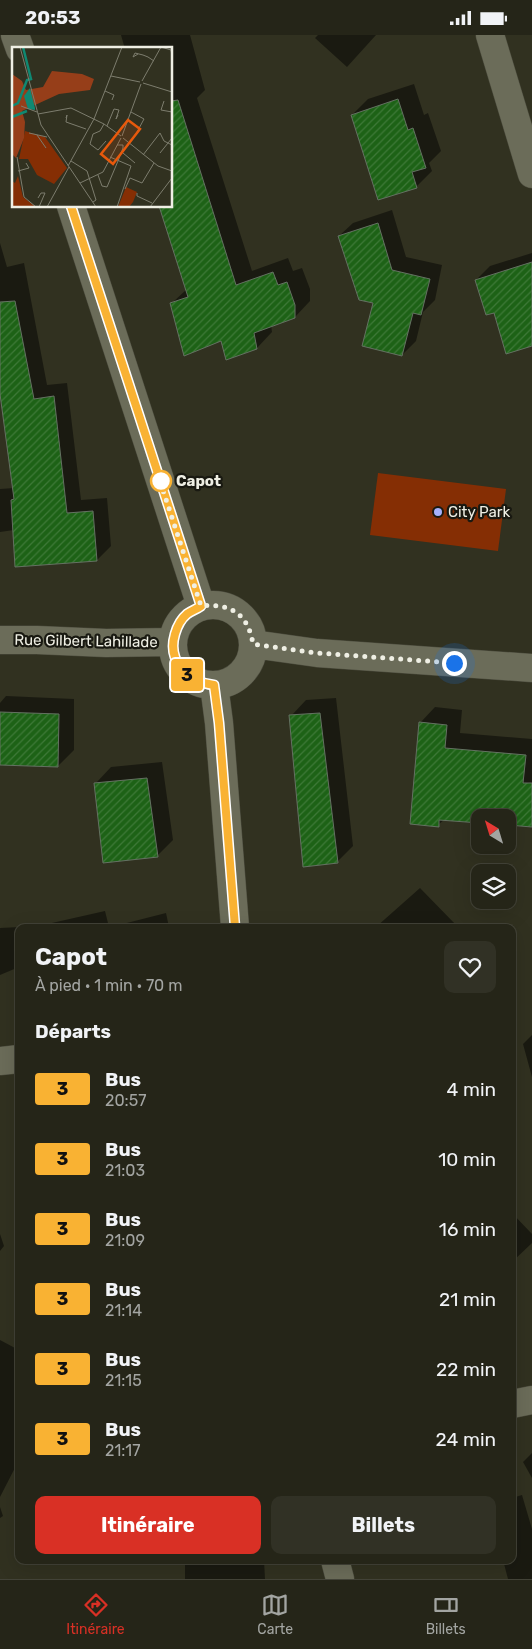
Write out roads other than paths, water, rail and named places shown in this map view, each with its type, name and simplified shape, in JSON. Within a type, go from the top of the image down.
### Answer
[{"type":"street","points":[[15,35],[19,47]]},
{"type":"street","points":[[490,35],[532,174]]},
{"type":"street","points":[[71,207],[201,606]]},
{"type":"street","points":[[201,606],[226,606],[245,621],[251,631],[253,644],[246,668],[237,677],[214,685],[203,684],[192,679],[184,672],[178,664],[172,642],[177,627],[187,614],[201,606]]},
{"type":"street","name":"Rue Gilbert Lahillade","points":[[0,640],[106,643],[172,642]]},
{"type":"street","points":[[253,644],[317,653],[532,668]]},
{"type":"street","points":[[214,685],[219,723],[236,924]]},
{"type":"street","points":[[0,1061],[15,1059]]},
{"type":"street","points":[[516,1403],[532,1400]]},
{"type":"street","points":[[336,1564],[340,1579]]},
{"type":"place","name":"Capot","points":[[161,481]]},
{"type":"place","name":"City Park","points":[[438,512]]}]
